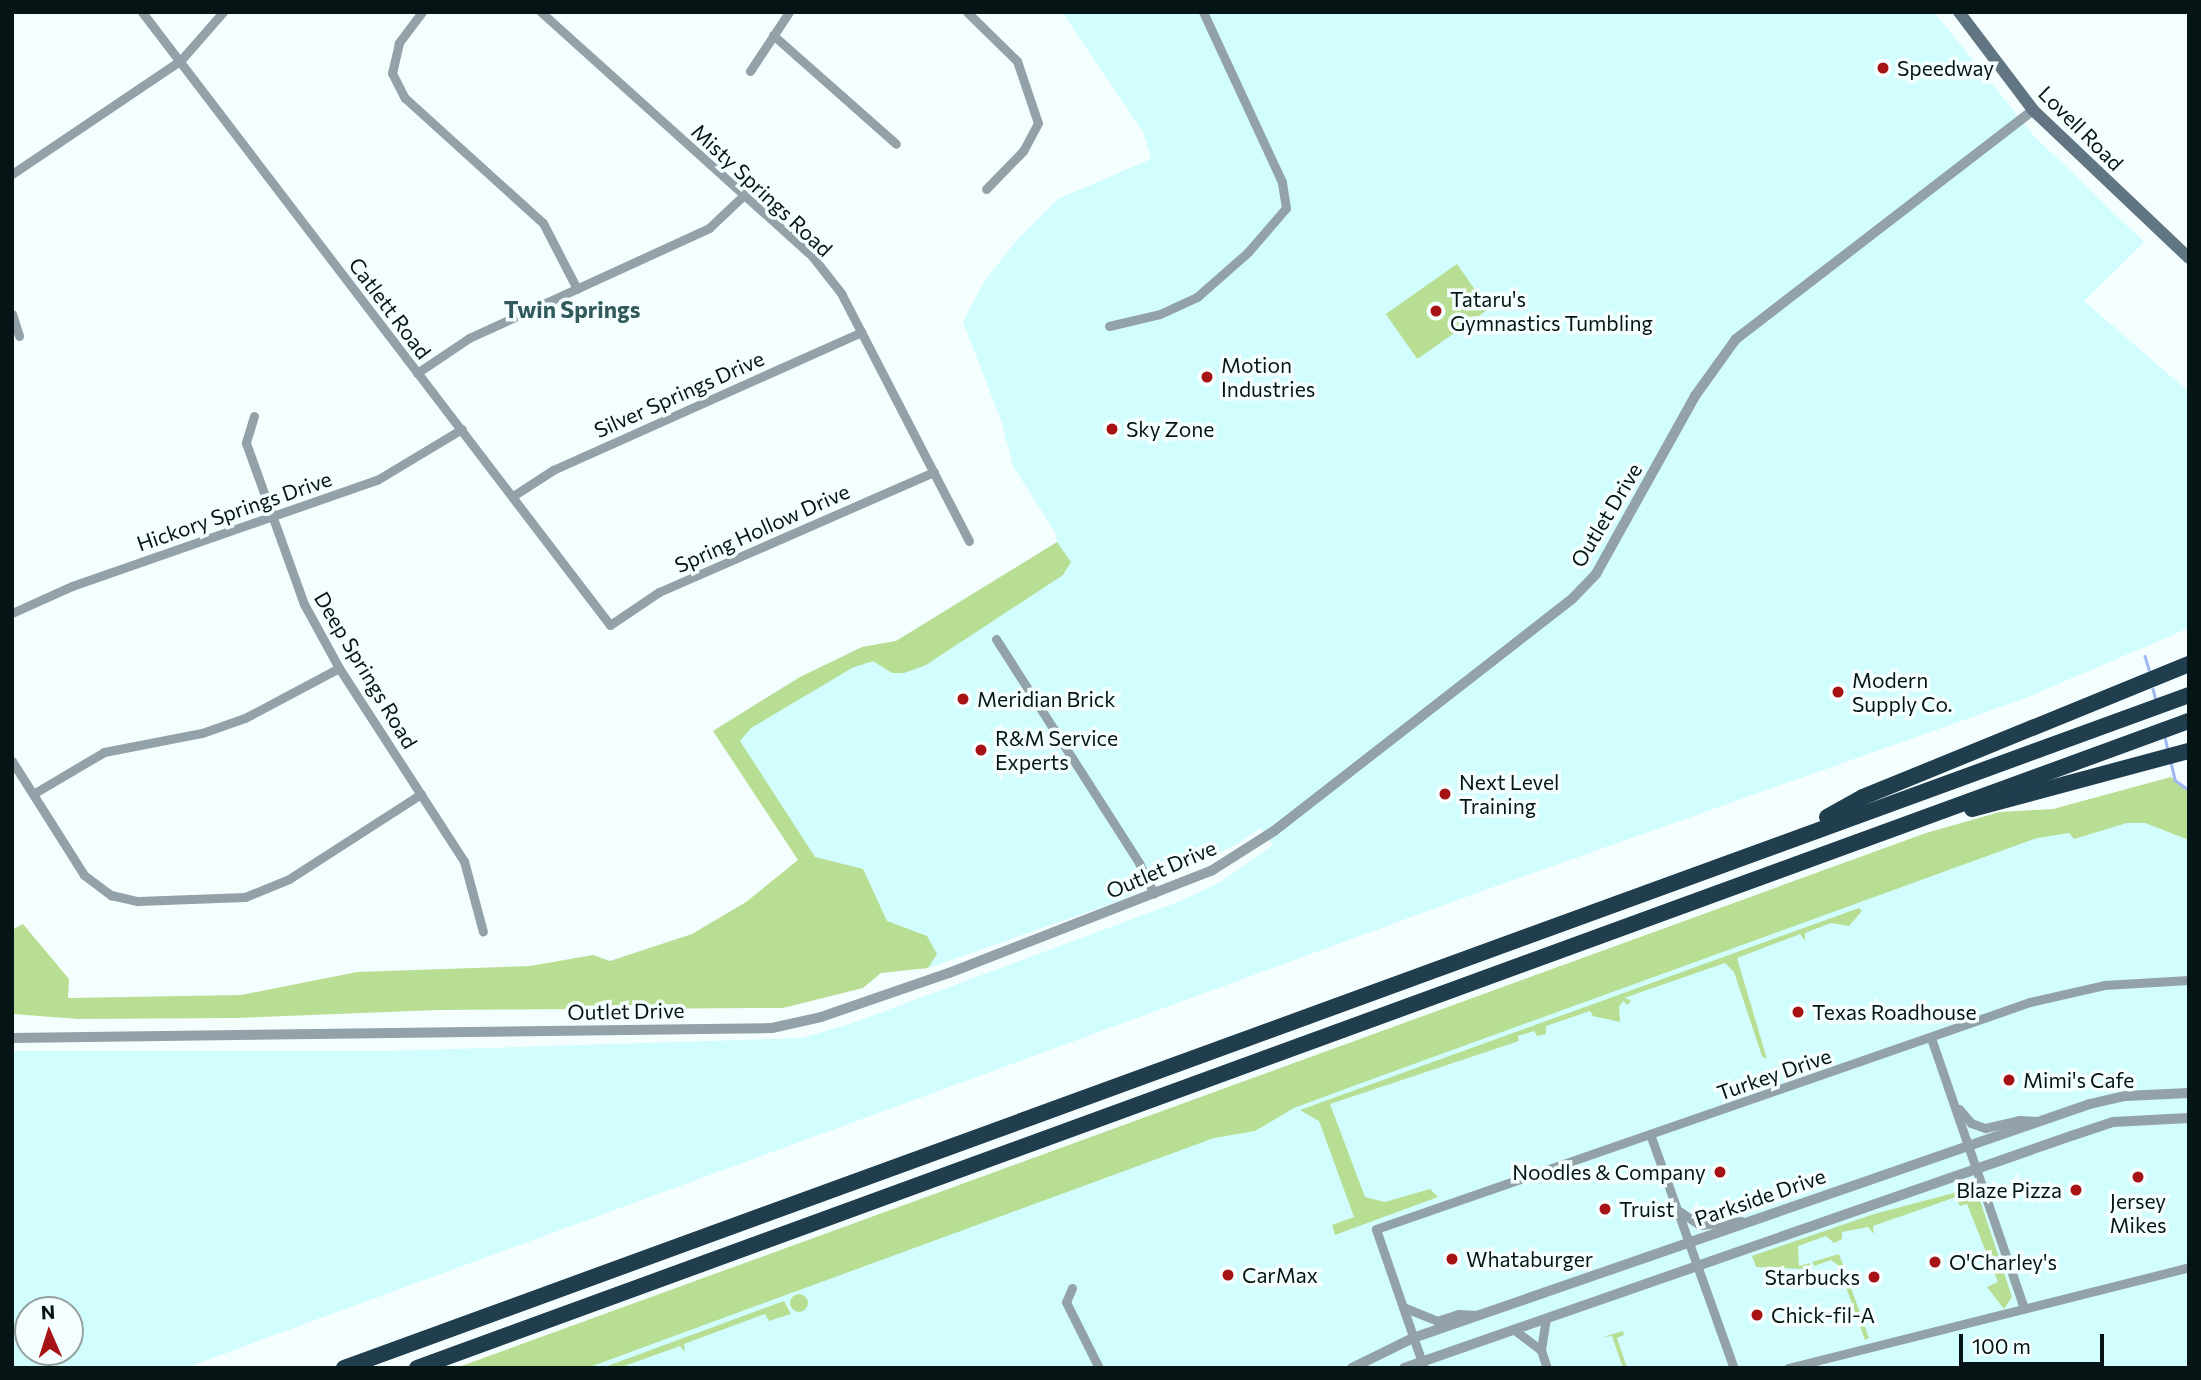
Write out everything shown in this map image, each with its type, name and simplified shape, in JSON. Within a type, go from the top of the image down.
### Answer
[{"type":"highway","points":[[1781,843],[1863,797],[2189,664]]},
{"type":"highway","points":[[344,1368],[2189,695]]},
{"type":"highway","points":[[417,1368],[2189,721]]},
{"type":"highway","points":[[1892,831],[2189,751]]},
{"type":"main road","name":"Lovell Road","points":[[1959,12],[2033,110],[2189,258]]},
{"type":"street","name":"Catlett Road","points":[[142,12],[610,625]]},
{"type":"street","points":[[12,174],[181,60],[223,12]]},
{"type":"street","points":[[422,12],[399,43],[392,73],[404,98],[543,223],[577,289]]},
{"type":"street","name":"Misty Springs Road","points":[[541,12],[812,256],[841,293],[969,541]]},
{"type":"street","points":[[750,71],[789,12]]},
{"type":"street","points":[[967,12],[1010,50],[1038,123],[1023,152],[986,189]]},
{"type":"street","points":[[1109,326],[1160,314],[1197,297],[1248,252],[1286,208],[1282,182],[1203,12]]},
{"type":"street","points":[[773,35],[896,144]]},
{"type":"street","name":"Outlet Drive","points":[[12,1038],[772,1028],[821,1017],[949,973],[1211,871],[1260,841],[1572,599],[1596,574],[1695,396],[1737,339],[2033,110]]},
{"type":"street","points":[[417,373],[469,338],[709,228],[744,195]]},
{"type":"street","points":[[12,314],[19,336]]},
{"type":"street","name":"Silver Springs Drive","points":[[513,496],[553,470],[862,332]]},
{"type":"street","name":"Deep Springs Road","points":[[254,416],[246,443],[304,604],[339,668],[464,861],[484,932]]},
{"type":"street","name":"Hickory Springs Drive","points":[[12,613],[72,586],[377,480],[462,429]]},
{"type":"street","name":"Spring Hollow Drive","points":[[610,625],[659,592],[934,472]]},
{"type":"street","points":[[996,639],[1139,863],[1154,894]]},
{"type":"street","points":[[33,794],[104,752],[202,733],[245,718],[339,668]]},
{"type":"street","points":[[12,761],[84,875],[111,895],[138,901],[244,897],[289,879],[421,794]]},
{"type":"street","name":"Turkey Drive","points":[[1403,1307],[1376,1230],[2030,1002],[2104,985],[2189,980]]},
{"type":"street","points":[[1931,1038],[1978,1168],[2024,1308]]},
{"type":"street","name":"Parkside Drive","points":[[1352,1368],[1413,1338],[2039,1121],[2125,1096],[2189,1093]]},
{"type":"street","points":[[1954,1103],[1971,1123],[1985,1129],[2019,1120],[2039,1121]]},
{"type":"street","name":"Parkside Drive","points":[[1404,1368],[1422,1364],[1513,1329],[2113,1122],[2189,1118]]},
{"type":"street","points":[[1650,1134],[1734,1368]]},
{"type":"street","points":[[1678,1210],[1700,1225],[1750,1221]]},
{"type":"street","points":[[1788,1368],[2189,1267]]},
{"type":"street","points":[[1072,1288],[1066,1302],[1099,1368]]},
{"type":"street","points":[[1403,1307],[1437,1321],[1459,1314],[1479,1315]]},
{"type":"street","points":[[1403,1307],[1422,1364]]},
{"type":"street","points":[[1546,1318],[1541,1350],[1547,1368]]},
{"type":"street","points":[[1513,1329],[1541,1350]]},
{"type":"shaded area","points":[[1062,12],[1934,12],[2035,137],[2144,242],[2084,301],[2189,392],[2189,628],[2023,699],[1463,898],[185,1368],[12,1368],[12,1051],[386,1051],[802,1038],[850,1024],[1178,902],[1219,883],[1273,845],[1260,828],[1239,843],[1119,901],[928,968],[881,973],[713,731],[800,677],[862,647],[896,641],[1057,542],[1055,532],[1013,466],[1002,423],[963,322],[984,282],[1015,242],[1058,199],[1151,159],[1143,132]]},
{"type":"shaded area","points":[[2127,823],[2145,823],[2189,840],[2189,1368],[583,1368],[2060,825],[2104,829]]},
{"type":"green space","name":"Tataru's Gymnastics Tumbling","points":[[1457,264],[1489,309],[1417,359],[1386,314]]},
{"type":"green space","points":[[1057,542],[1071,562],[1063,575],[926,665],[904,673],[892,673],[873,661],[852,668],[751,728],[740,741],[815,857],[863,869],[887,921],[927,936],[937,954],[928,968],[881,973],[863,988],[783,1008],[438,1010],[235,1018],[79,1019],[12,1014],[12,930],[23,924],[69,979],[68,998],[241,995],[357,972],[530,966],[593,955],[610,961],[692,934],[746,902],[798,860],[713,731],[800,677],[862,647],[896,641]]},
{"type":"green space","points":[[2171,777],[2189,791],[2189,840],[2145,823],[2127,823],[2074,839],[2069,833],[2037,838],[1294,1108],[1255,1131],[1214,1138],[587,1368],[456,1368],[1926,833],[2000,812],[2053,809]]},
{"type":"green space","points":[[1859,908],[1862,911],[1849,926],[1831,923],[1805,933],[1805,941],[1800,934],[1737,958],[1767,1059],[1762,1056],[1734,972],[1725,963],[1624,998],[1631,1000],[1628,1005],[1623,1001],[1619,1007],[1620,1022],[1593,1016],[1590,1011],[1546,1026],[1546,1034],[1537,1036],[1534,1031],[1518,1036],[1519,1041],[1330,1104],[1365,1197],[1385,1202],[1430,1189],[1438,1197],[1335,1235],[1332,1225],[1354,1217],[1319,1121],[1300,1110]]},
{"type":"green space","points":[[1969,1189],[1977,1191],[2012,1297],[2004,1309],[1987,1287],[1998,1282],[1967,1204],[1960,1206],[1956,1197],[1873,1226],[1874,1234],[1868,1227],[1842,1232],[1842,1239],[1834,1243],[1826,1236],[1798,1246],[1799,1266],[1810,1263],[1811,1267],[1756,1267],[1752,1256],[1874,1214]]},
{"type":"green space","points":[[1839,1254],[1869,1338],[1865,1340],[1838,1265],[1831,1260],[1814,1266],[1812,1262]]},
{"type":"green space","points":[[799,1294],[805,1297],[808,1303],[805,1309],[799,1312],[793,1309],[790,1303],[793,1297]]},
{"type":"green space","points":[[784,1301],[791,1314],[769,1321],[765,1314],[684,1344],[685,1352],[680,1346],[619,1368],[602,1368]]},
{"type":"green space","points":[[1623,1331],[1624,1335],[1617,1338],[1627,1368],[1623,1368],[1612,1336],[1603,1337]]},
{"type":"waterway","points":[[2145,656],[2149,669]]},
{"type":"waterway","points":[[2153,689],[2156,700]]},
{"type":"waterway","points":[[2165,737],[2168,750]]},
{"type":"waterway","points":[[2171,762],[2175,780],[2189,790]]},
{"type":"place","name":"Speedway","points":[[1883,68]]},
{"type":"place","name":"Tataru's Gymnastics Tumbling","points":[[1436,311]]},
{"type":"place","name":"Motion Industries","points":[[1207,377]]},
{"type":"place","name":"Sky Zone","points":[[1112,429]]},
{"type":"place","name":"Modern Supply Co.","points":[[1838,692]]},
{"type":"place","name":"Meridian Brick","points":[[963,699]]},
{"type":"place","name":"R&M Service Experts","points":[[981,750]]},
{"type":"place","name":"Next Level Training","points":[[1445,794]]},
{"type":"place","name":"Texas Roadhouse","points":[[1798,1012]]},
{"type":"place","name":"Mimi's Cafe","points":[[2009,1080]]},
{"type":"place","name":"Noodles & Company","points":[[1720,1172]]},
{"type":"place","name":"Jersey Mikes","points":[[2138,1177]]},
{"type":"place","name":"Blaze Pizza","points":[[2076,1190]]},
{"type":"place","name":"Truist","points":[[1605,1209]]},
{"type":"place","name":"Whataburger","points":[[1452,1259]]},
{"type":"place","name":"O'Charley's","points":[[1935,1262]]},
{"type":"place","name":"CarMax","points":[[1228,1275]]},
{"type":"place","name":"Starbucks","points":[[1874,1277]]},
{"type":"place","name":"Chick-fil-A","points":[[1757,1315]]},
{"type":"district","name":"Twin Springs","points":[[572,309]]}]
